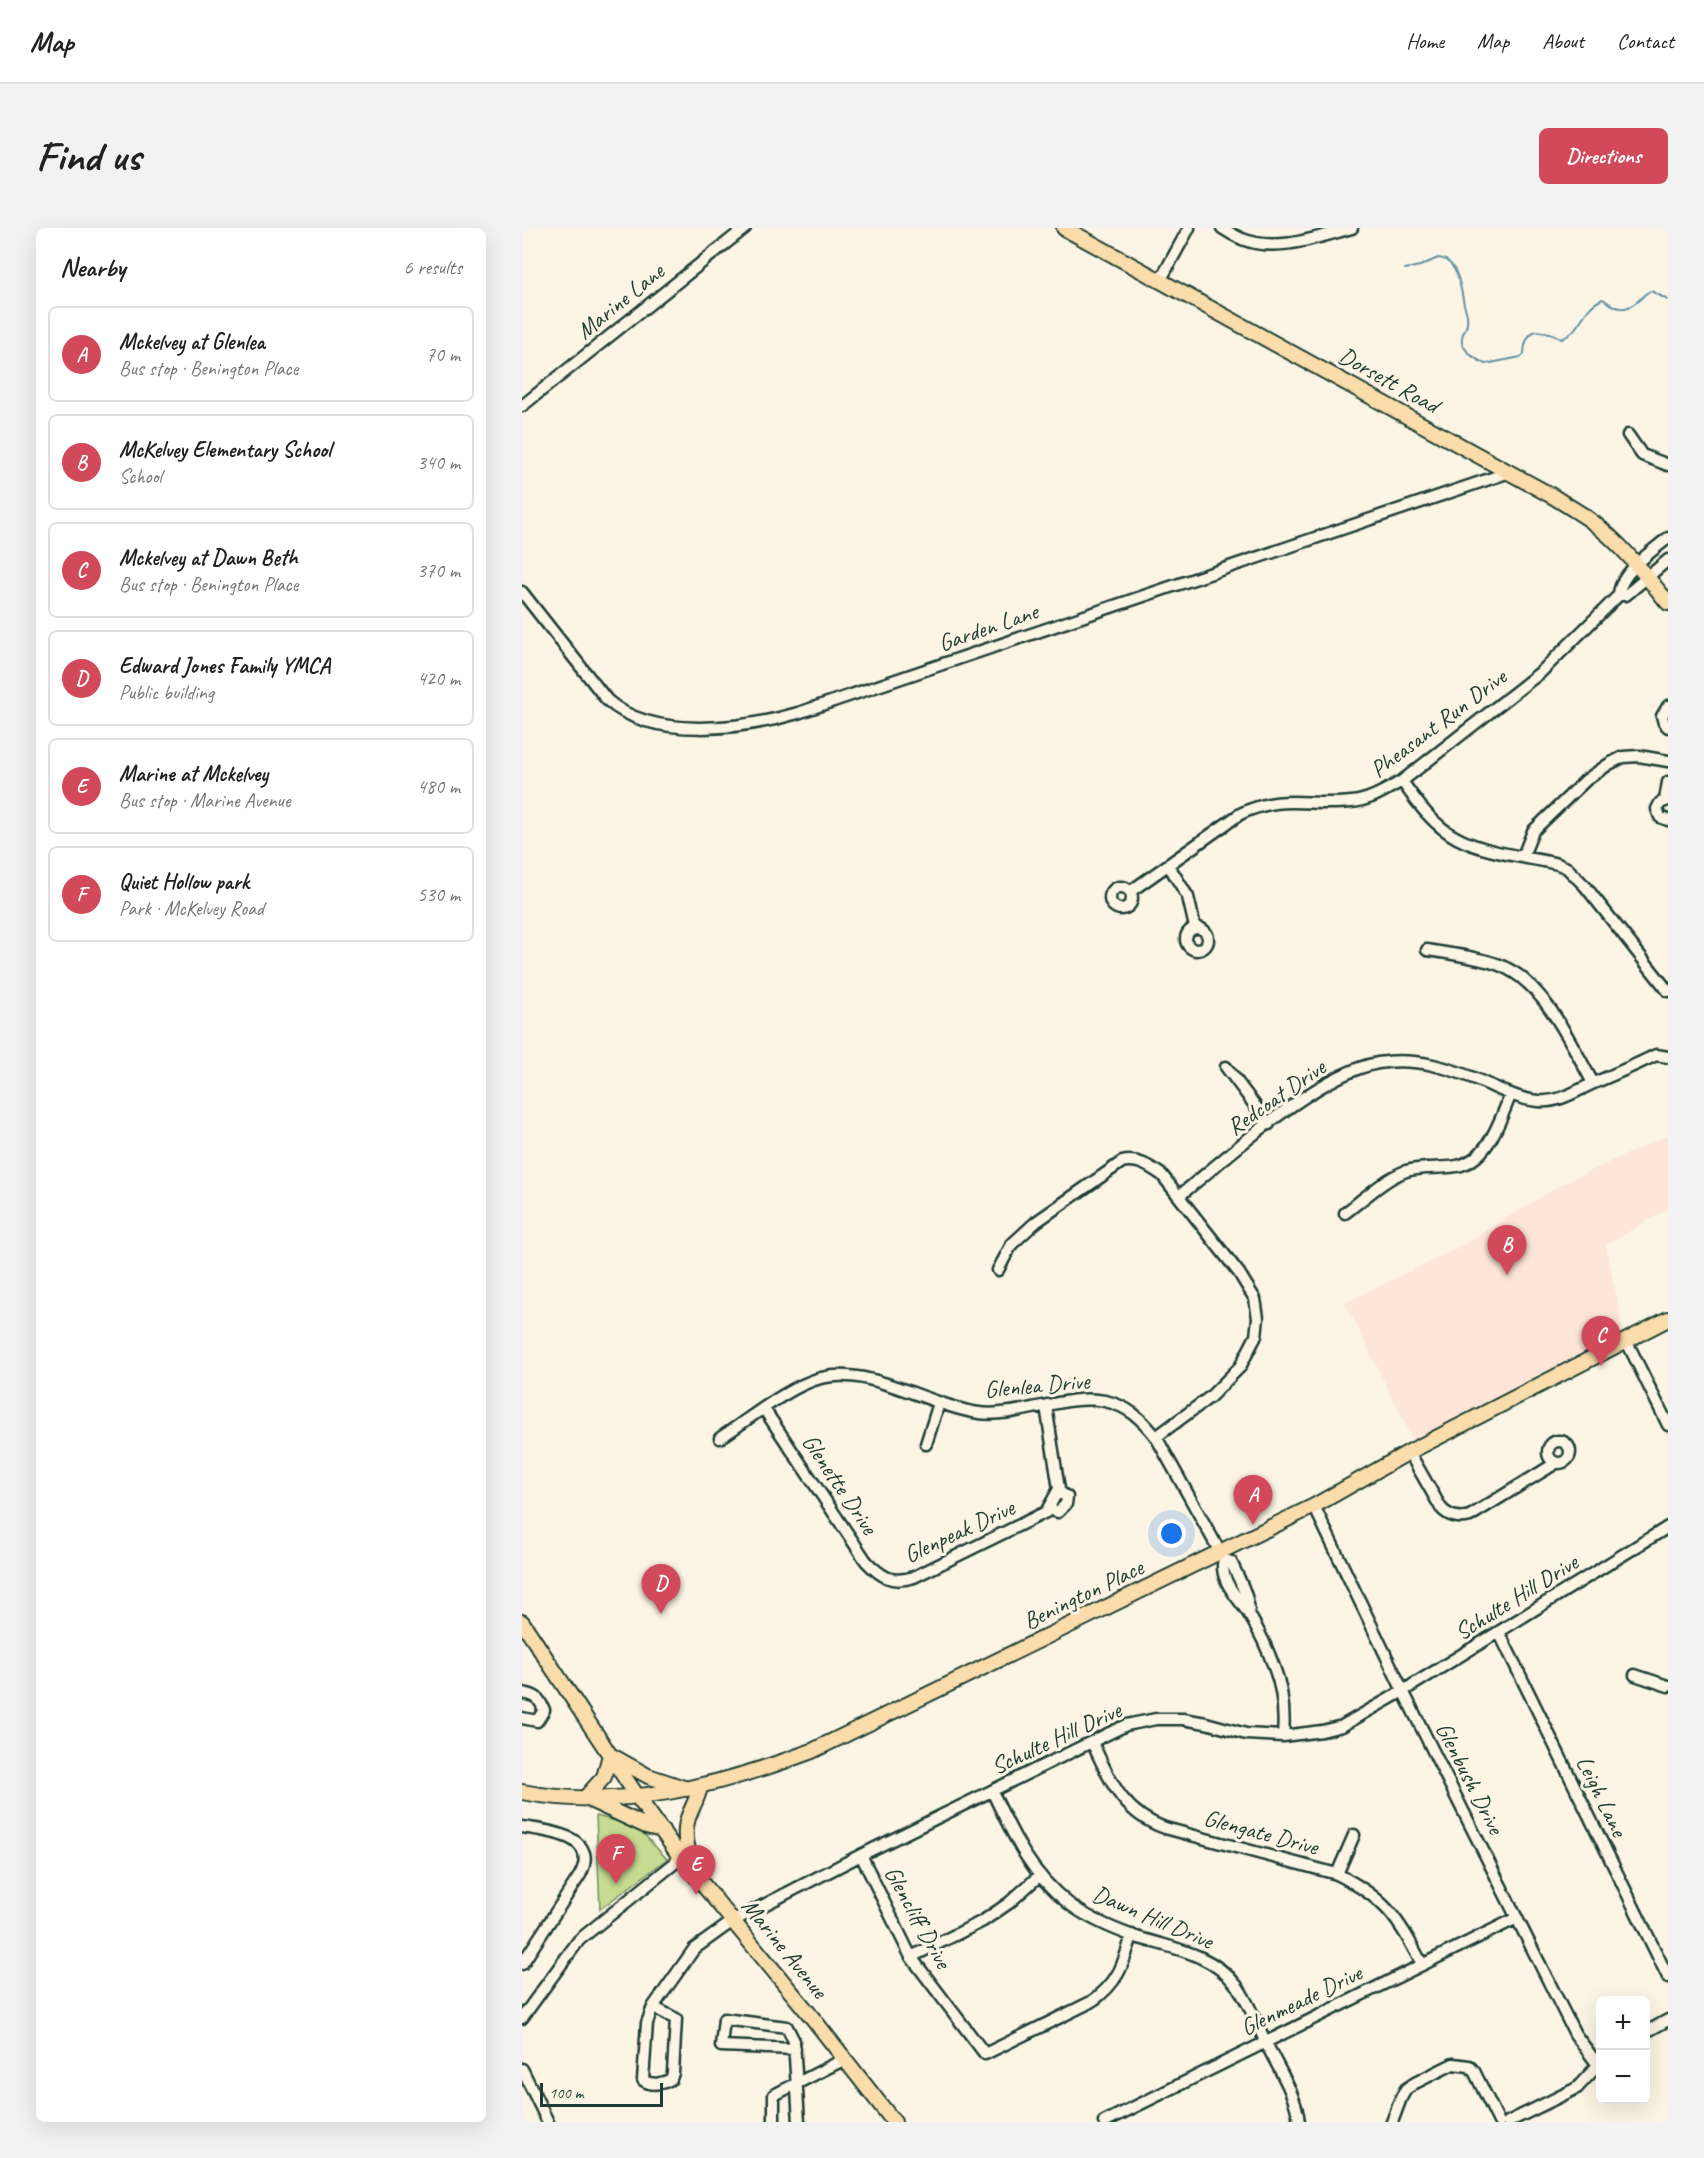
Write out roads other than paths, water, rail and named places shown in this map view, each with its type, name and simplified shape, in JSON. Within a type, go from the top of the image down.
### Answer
[{"type":"main road","name":"Dorsett Road","points":[[1064,228],[1510,472],[1590,521],[1636,565],[1668,603]]},
{"type":"main road","name":"Benington Place","points":[[585,1798],[637,1796],[695,1788],[754,1773],[812,1751],[1222,1555],[1409,1452],[1668,1319]]},
{"type":"main road","name":"Marine Avenue","points":[[522,1622],[637,1796],[681,1858],[894,2122]]},
{"type":"main road","points":[[585,1798],[604,1777],[610,1755],[648,1776],[695,1788],[697,1800],[687,1821],[686,1844],[696,1876]]},
{"type":"main road","points":[[522,1792],[585,1798],[646,1826],[662,1830]]},
{"type":"street","name":"Marine Lane","points":[[522,406],[745,228]]},
{"type":"street","points":[[1160,281],[1189,228]]},
{"type":"street","points":[[1222,228],[1255,243],[1285,244],[1352,228]]},
{"type":"street","points":[[1628,435],[1642,455],[1668,465]]},
{"type":"street","name":"Garden Lane","points":[[522,592],[607,700],[624,713],[652,723],[670,726],[720,727],[749,724],[798,713],[1510,472]]},
{"type":"street","name":"Pheasant Run Drive","points":[[1619,595],[1619,588],[1636,565],[1668,538]]},
{"type":"street","name":"Pheasant Run Drive","points":[[1131,891],[1240,814],[1263,804],[1290,801],[1352,802],[1379,794],[1402,781],[1541,672],[1619,595],[1626,595],[1668,560]]},
{"type":"street","points":[[1668,706],[1662,716],[1668,727]]},
{"type":"street","points":[[1523,856],[1533,831],[1586,780],[1609,764],[1623,758],[1639,756],[1668,761]]},
{"type":"street","points":[[1402,781],[1432,819],[1458,839],[1487,849],[1558,864],[1567,868],[1585,886],[1668,991]]},
{"type":"street","points":[[1668,782],[1666,800],[1658,806],[1657,812],[1660,817],[1668,820]]},
{"type":"street","points":[[1169,866],[1188,897],[1195,927]]},
{"type":"street","points":[[1427,950],[1507,968],[1522,978],[1562,1026],[1593,1083]]},
{"type":"street","name":"Redcoat Drive","points":[[1179,1196],[1269,1124],[1323,1085],[1352,1071],[1377,1064],[1403,1061],[1432,1064],[1458,1071],[1510,1094],[1539,1101],[1564,1098],[1656,1055],[1668,1057]]},
{"type":"street","points":[[1226,1067],[1269,1124]]},
{"type":"street","points":[[1345,1213],[1396,1176],[1409,1170],[1460,1166],[1479,1154],[1492,1137],[1510,1094]]},
{"type":"street","points":[[998,1270],[1012,1244],[1036,1222],[1122,1162],[1132,1159],[1151,1167],[1162,1175],[1239,1273],[1255,1299],[1258,1318],[1256,1336],[1240,1367],[1210,1397],[1156,1437]]},
{"type":"street","points":[[1626,1340],[1668,1425]]},
{"type":"street","name":"Glenlea Drive","points":[[720,1438],[791,1391],[819,1378],[835,1376],[869,1379],[939,1403],[978,1413],[996,1414],[1086,1400],[1103,1400],[1128,1409],[1143,1420],[1156,1437],[1222,1555],[1231,1562],[1249,1605],[1249,1615],[1274,1666],[1283,1698],[1283,1736]]},
{"type":"street","points":[[926,1444],[939,1403]]},
{"type":"street","name":"Glenpeak Drive","points":[[886,1578],[901,1581],[914,1577],[1042,1515],[1048,1509],[1058,1491],[1046,1406]]},
{"type":"street","name":"Glenette Drive","points":[[764,1409],[866,1561],[886,1578]]},
{"type":"street","points":[[1409,1452],[1445,1513],[1462,1519],[1556,1462]]},
{"type":"street","name":"Glenbush Drive","points":[[1314,1506],[1403,1691],[1575,2034],[1596,2060]]},
{"type":"street","name":"Schulte Hill Drive","points":[[653,2007],[676,2019],[673,2073],[671,2079],[664,2084],[647,2083],[643,2080],[647,2023],[653,2007],[694,1949],[734,1921],[861,1855],[1126,1725],[1156,1719],[1183,1719],[1246,1734],[1283,1736],[1342,1726],[1403,1691],[1668,1527]]},
{"type":"street","name":"Leigh Lane","points":[[1499,1632],[1668,1977]]},
{"type":"street","points":[[1635,1675],[1668,1686]]},
{"type":"street","points":[[522,1693],[536,1695],[544,1710],[537,1721],[522,1718]]},
{"type":"street","name":"Glengate Drive","points":[[1092,1742],[1124,1803],[1153,1824],[1337,1874],[1373,1895],[1393,1913],[1422,1964]]},
{"type":"street","name":"Dawn Hill Drive","points":[[992,1791],[1023,1855],[1039,1876],[1069,1903],[1098,1921],[1132,1935],[1180,1948],[1216,1966],[1236,1985],[1248,2004],[1292,2094],[1299,2122]]},
{"type":"street","points":[[522,1827],[570,1837],[578,1845],[584,1860],[580,1875],[522,1964]]},
{"type":"street","points":[[1337,1874],[1354,1835]]},
{"type":"street","name":"Glencliff Drive","points":[[861,1855],[911,1957],[985,2054],[1091,2002],[1106,1991],[1115,1981],[1123,1966],[1132,1935]]},
{"type":"street","points":[[522,2016],[579,1940],[681,1858]]},
{"type":"street","points":[[911,1957],[983,1921],[1009,1903],[1039,1876]]},
{"type":"street","name":"Glenmeade Drive","points":[[1104,2122],[1517,1918]]},
{"type":"street","points":[[795,2049],[721,2046],[724,2019],[787,2027],[794,2041],[795,2049],[796,2085],[799,2122]]},
{"type":"street","points":[[1650,2030],[1668,2020]]},
{"type":"street","points":[[774,2122],[774,2095],[845,2059]]},
{"type":"street","points":[[1392,2122],[1406,2090],[1453,2064],[1469,2066],[1474,2071],[1499,2122]]},
{"type":"street","points":[[1508,2122],[1577,2088],[1596,2067]]},
{"type":"street","points":[[522,2069],[548,2122]]},
{"type":"waterway","points":[[1405,269],[1420,266],[1438,258],[1450,264],[1460,283],[1467,317],[1462,337],[1463,346],[1485,364],[1521,357],[1524,354],[1528,337],[1536,331],[1550,333],[1562,339],[1574,330],[1596,302],[1603,299],[1612,305],[1625,308],[1651,291],[1668,300]]},
{"type":"place","name":"McKelvey Elementary School","points":[[1507,1275]]},
{"type":"place","name":"Mckelvey at Dawn Beth","points":[[1601,1366]]},
{"type":"place","name":"Mckelvey at Glenlea","points":[[1253,1525]]},
{"type":"place","name":"Edward Jones Family YMCA","points":[[661,1614]]},
{"type":"place","name":"Quiet Hollow park","points":[[616,1884]]},
{"type":"place","name":"Marine at Mckelvey","points":[[696,1895]]}]
